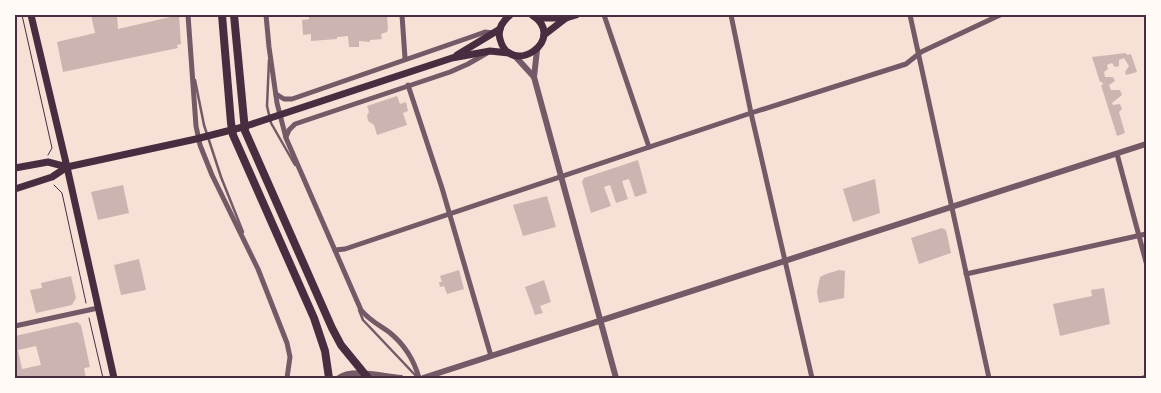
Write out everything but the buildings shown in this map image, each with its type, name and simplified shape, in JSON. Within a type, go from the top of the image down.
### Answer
[{"type":"highway","points":[[222,15],[231,123],[234,135],[314,318],[325,351],[329,378]]},
{"type":"highway","points":[[234,15],[245,131],[332,328],[341,345],[366,376]]},
{"type":"main road","points":[[31,15],[68,166],[114,378]]},
{"type":"main road","points":[[452,58],[497,31],[510,15]]},
{"type":"main road","points":[[535,17],[566,18],[576,15]]},
{"type":"main road","points":[[15,168],[48,162],[68,166],[87,163],[243,127],[452,58],[490,51],[528,55],[537,50],[542,43],[544,35],[542,26],[535,17]]},
{"type":"main road","points":[[544,35],[566,18]]},
{"type":"main road","points":[[497,31],[504,48],[512,54]]},
{"type":"main road","points":[[15,189],[52,177],[68,166]]},
{"type":"street","points":[[188,15],[196,126],[200,144],[212,175],[252,255],[289,351],[287,378]]},
{"type":"street","points":[[266,15],[276,94],[286,138],[356,299],[366,316],[389,332],[402,345],[414,363],[420,378],[1146,144]]},
{"type":"street","points":[[402,15],[405,58]]},
{"type":"street","points":[[604,15],[649,147]]},
{"type":"street","points":[[731,15],[751,112],[812,378]]},
{"type":"street","points":[[910,15],[989,378]]},
{"type":"street","points":[[335,250],[345,249],[751,112],[906,64],[918,55],[1000,15]]},
{"type":"street","points":[[276,94],[284,99],[292,99],[405,58],[478,34],[497,31]]},
{"type":"street","points":[[537,50],[534,78],[616,378]]},
{"type":"street","points":[[286,138],[289,130],[296,124],[459,68],[490,51]]},
{"type":"street","points":[[512,54],[534,78]]},
{"type":"street","points":[[408,85],[491,356]]},
{"type":"street","points":[[1117,154],[1143,235],[1146,262]]},
{"type":"street","points":[[966,274],[1143,235]]},
{"type":"street","points":[[15,326],[98,308]]},
{"type":"street","points":[[339,378],[350,373],[400,378]]},
{"type":"lane","points":[[269,47],[267,101],[271,123],[304,179]]},
{"type":"lane","points":[[192,74],[198,89],[204,125],[221,177],[252,255]]},
{"type":"lane","points":[[356,299],[363,320],[420,378]]},
{"type":"path","points":[[22,15],[52,148],[47,157]]},
{"type":"path","points":[[54,185],[62,193],[86,303],[85,306]]},
{"type":"path","points":[[89,316],[103,378]]}]
